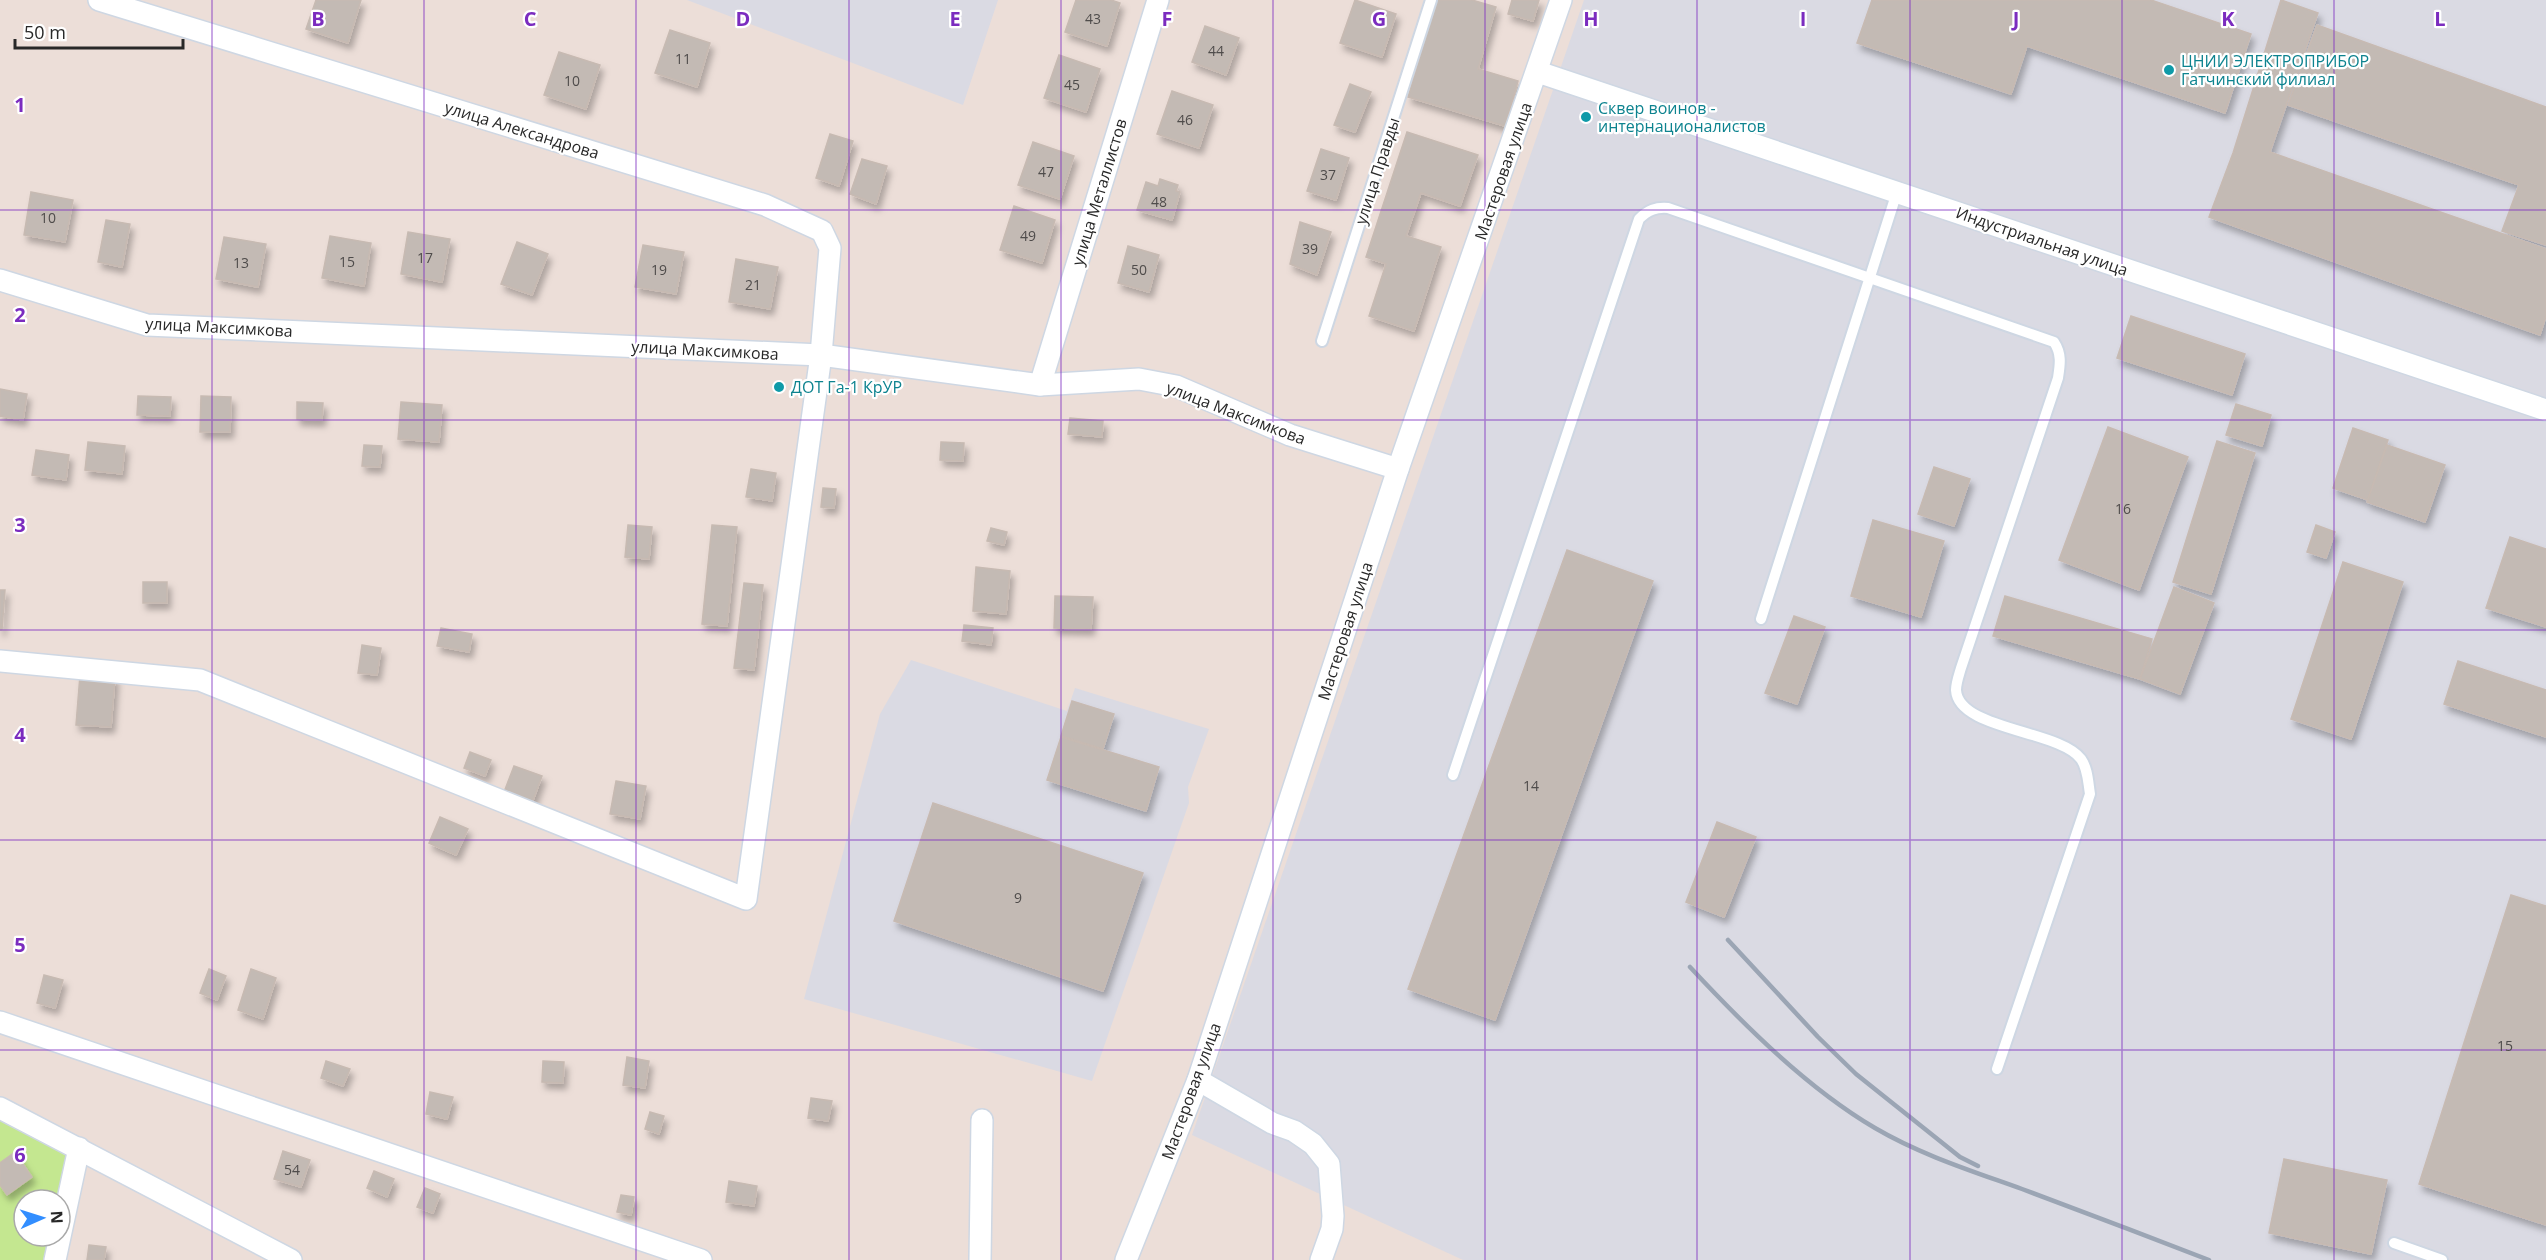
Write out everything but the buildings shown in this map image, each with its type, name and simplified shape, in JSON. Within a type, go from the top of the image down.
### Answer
[{"type":"street","name":"улица Александрова","points":[[0,661],[200,680],[746,899],[821,355],[830,248],[822,231],[765,205],[99,0]]},
{"type":"street","name":"улица Металлистов","points":[[1040,385],[1158,0]]},
{"type":"street","name":"Мастеровая улица","points":[[1126,1260],[1198,1080],[1398,469],[1538,72],[1561,0]]},
{"type":"street","name":"Индустриальная улица","points":[[1538,72],[2546,410]]},
{"type":"street","name":"улица Максимкова","points":[[0,280],[147,325],[821,355],[1040,385],[1139,380],[1176,386],[1290,435],[1398,469]]},
{"type":"street","points":[[0,1022],[701,1260]]},
{"type":"street","points":[[1198,1080],[1272,1123],[1294,1131],[1312,1144],[1329,1164],[1334,1216],[1321,1260]]},
{"type":"street","points":[[0,1108],[291,1260]]},
{"type":"street","points":[[980,1260],[982,1120]]},
{"type":"street","points":[[55,1260],[79,1148]]},
{"type":"lane","name":"улица Правды","points":[[1322,341],[1431,0]]},
{"type":"lane","points":[[1761,619],[1898,192]]},
{"type":"lane","points":[[1453,775],[1639,219],[1651,209],[1668,208],[2054,342],[2059,350],[2058,378],[1961,668],[1956,691],[1962,705],[1980,717],[2066,747],[2080,758],[2087,772],[2090,794],[1997,1069]]},
{"type":"lane","points":[[2394,1243],[2442,1260]]},
{"type":"shaded area","points":[[687,0],[998,0],[963,105]]},
{"type":"shaded area","points":[[1584,0],[2546,0],[2546,1260],[1463,1260],[1192,1135]]},
{"type":"shaded area","points":[[911,660],[1067,711],[1075,688],[1209,729],[1188,787],[1189,803],[1092,1081],[804,999],[880,714]]},
{"type":"green space","points":[[0,1098],[86,1141],[72,1210],[72,1188],[12,1188],[12,1248],[64,1248],[62,1260],[0,1260]]},
{"type":"railway","points":[[1728,940],[1818,1037],[1856,1074],[1960,1157],[1978,1166]]},
{"type":"railway","points":[[1690,967],[1732,1011],[1801,1075],[1850,1112],[1892,1138],[1947,1162],[2209,1260]]},
{"type":"place","name":"ЦНИИ ЭЛЕКТРОПРИБОР Гатчинский филиал","points":[[2169,70]]},
{"type":"place","name":"Сквер воинов - интернационалистов","points":[[1586,117]]},
{"type":"place","name":"ДОТ Га-1 КрУР","points":[[779,387]]}]
